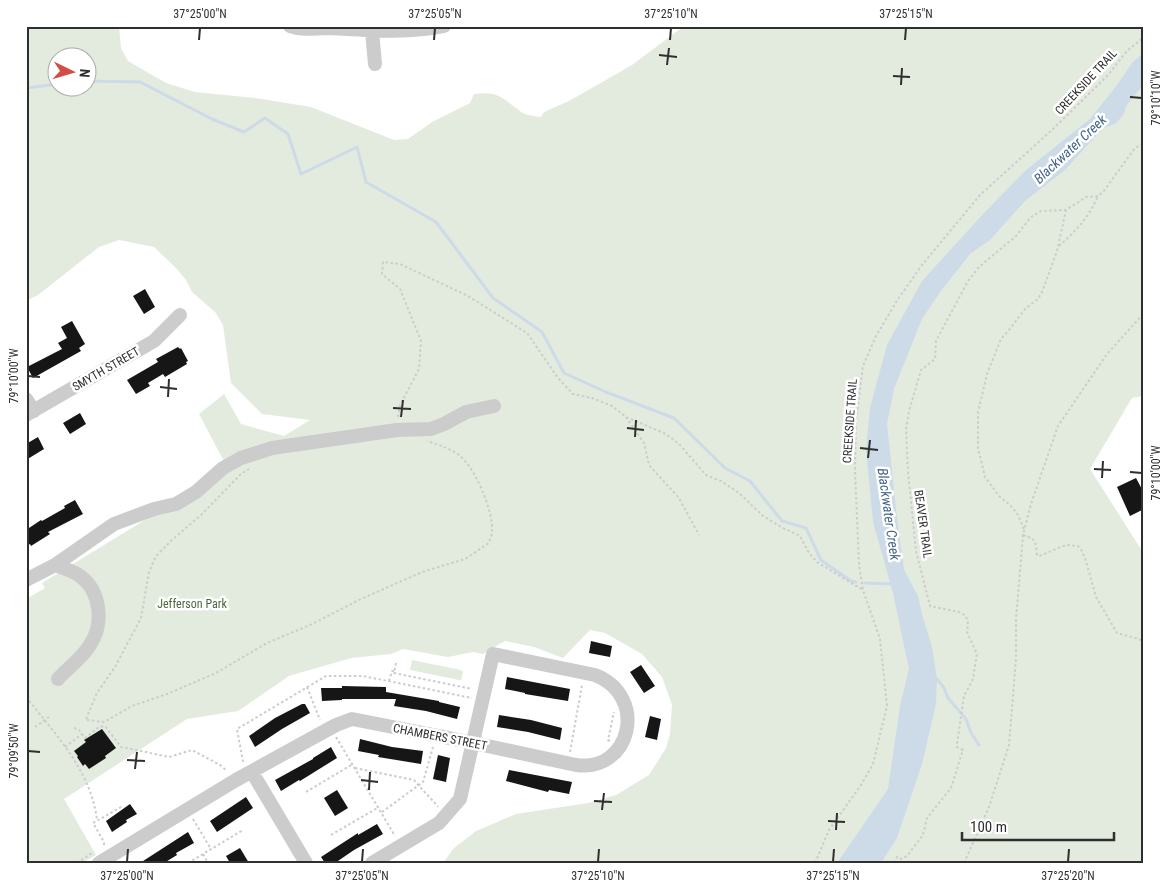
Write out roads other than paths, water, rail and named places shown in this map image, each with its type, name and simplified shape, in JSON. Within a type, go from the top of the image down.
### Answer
[{"type":"street","points":[[290,26],[302,30],[324,27],[372,31],[442,26]]},
{"type":"street","points":[[372,31],[376,64]]},
{"type":"street","name":"SMYTH STREET","points":[[30,413],[154,341],[180,315]]},
{"type":"street","points":[[26,398],[30,413]]},
{"type":"street","points":[[26,580],[55,565],[114,524],[154,509],[176,504],[196,492],[223,468],[241,458],[272,448],[397,430],[431,429],[466,412],[494,406]]},
{"type":"street","points":[[55,565],[78,575],[87,582],[95,594],[98,612],[97,630],[90,646],[58,679]]},
{"type":"street","name":"CHAMBERS STREET","points":[[106,857],[248,769],[336,724],[352,719],[584,766],[599,763],[612,755],[622,743],[628,720],[625,703],[616,688],[603,678],[595,675],[493,654],[474,743]]},
{"type":"street","points":[[372,863],[439,823],[450,811],[460,799],[474,743]]},
{"type":"street","points":[[248,769],[306,863]]},
{"type":"water","name":"Blackwater Creek","points":[[1144,52],[1144,84],[1126,106],[1124,114],[1115,124],[1103,128],[1065,170],[1025,201],[990,240],[970,254],[922,319],[894,389],[887,424],[897,518],[904,570],[918,596],[932,647],[937,679],[936,704],[922,764],[897,838],[881,863],[837,863],[888,789],[900,706],[909,669],[893,593],[873,522],[866,450],[870,408],[887,345],[922,281],[1026,170],[1090,119],[1132,63]]},
{"type":"waterway","points":[[98,81],[140,82],[212,119],[244,132],[265,118],[288,134],[301,174],[357,147],[366,182],[436,222],[493,298],[542,332],[564,373],[606,392],[674,418],[725,468],[750,481],[782,521],[806,528],[821,560],[851,581],[856,582]]},
{"type":"waterway","points":[[26,88],[48,85]]},
{"type":"waterway","points":[[865,583],[892,584]]},
{"type":"waterway","points":[[934,679],[937,679],[944,688],[948,698],[966,719],[971,733],[979,745]]},
{"type":"park label","name":"Jefferson Park","points":[[192,604]]}]
